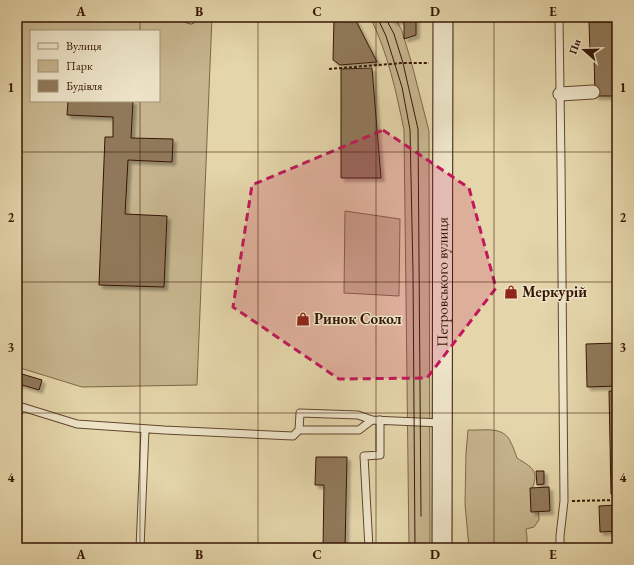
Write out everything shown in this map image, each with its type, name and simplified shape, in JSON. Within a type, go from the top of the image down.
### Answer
[{"type":"main road","name":"Петровського вулиця","points":[[442,548],[443,17]]},
{"type":"street","points":[[560,94],[593,92]]},
{"type":"lane","points":[[182,17],[192,20]]},
{"type":"lane","points":[[559,17],[564,501],[560,548]]},
{"type":"lane","points":[[17,414],[22,408],[77,424],[145,429],[293,436],[299,430],[300,413],[358,415],[372,420],[442,423]]},
{"type":"lane","points":[[299,430],[360,430],[372,420]]},
{"type":"lane","points":[[369,548],[364,456],[380,455],[380,420]]},
{"type":"lane","points":[[140,548],[145,429]]},
{"type":"path","points":[[329,69],[399,63],[442,63]]},
{"type":"path","points":[[564,501],[617,500]]},
{"type":"highlighted area","points":[[383,130],[469,188],[496,288],[427,378],[339,379],[233,307],[252,185]]},
{"type":"green space","points":[[17,17],[212,17],[197,385],[82,387],[17,367]]},
{"type":"green space","points":[[370,17],[395,17],[402,31],[411,61],[429,131],[430,548],[409,548],[404,130],[387,58]]},
{"type":"green space","points":[[345,211],[400,219],[399,296],[344,293]]},
{"type":"green space","points":[[468,430],[493,430],[504,434],[508,437],[517,458],[533,470],[535,477],[532,489],[538,504],[539,520],[534,527],[526,529],[527,546],[529,548],[469,548],[465,504]]},
{"type":"building","points":[[334,17],[354,17],[377,62],[340,65],[333,60]]},
{"type":"building","points":[[392,17],[416,17],[416,35],[404,39],[404,21],[392,21]]},
{"type":"building","points":[[589,22],[617,22],[617,96],[595,96],[594,53],[590,53]]},
{"type":"building","points":[[372,68],[381,178],[341,178],[341,69]]},
{"type":"building","points":[[68,102],[133,102],[131,138],[173,139],[172,162],[128,160],[125,214],[167,216],[164,287],[99,285],[105,137],[113,137],[113,117],[67,115]]},
{"type":"building","points":[[617,343],[617,386],[587,387],[586,344]]},
{"type":"building","points":[[17,372],[22,374],[17,390]]},
{"type":"building","points":[[22,374],[42,380],[39,390],[19,384]]},
{"type":"building","points":[[609,391],[617,391],[617,494],[611,494]]},
{"type":"building","points":[[316,457],[347,457],[345,548],[323,548],[324,485],[315,485]]},
{"type":"building","points":[[536,471],[544,471],[544,484],[537,485]]},
{"type":"building","points":[[549,487],[550,511],[531,512],[530,488]]},
{"type":"building","points":[[617,505],[617,531],[600,532],[599,506]]},
{"type":"tram line","points":[[377,17],[386,36],[402,87],[410,130],[413,272],[415,548]]},
{"type":"tram line","points":[[385,17],[394,34],[403,63],[418,129],[421,516]]},
{"type":"place","name":"Меркурій","points":[[511,292]]},
{"type":"place","name":"Ринок Сокол","points":[[303,319]]}]
